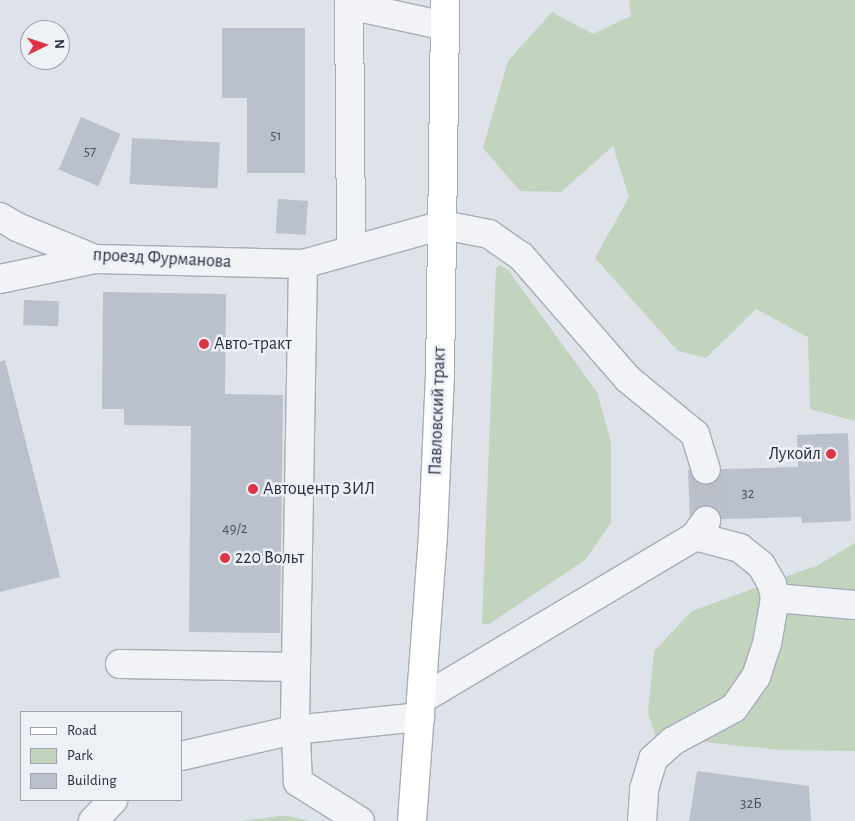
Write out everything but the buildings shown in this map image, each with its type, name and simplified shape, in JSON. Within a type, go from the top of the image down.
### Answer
[{"type":"main road","name":"Павловский тракт","points":[[412,821],[421,708],[440,395],[445,13]]},
{"type":"street","points":[[351,250],[349,2],[445,13]]},
{"type":"street","name":"проезд Фурманова","points":[[0,217],[17,228],[95,259],[303,264],[443,225]]},
{"type":"street","points":[[443,225],[489,234],[521,256],[628,380],[695,434],[706,469]]},
{"type":"street","points":[[0,279],[95,259]]},
{"type":"street","points":[[303,264],[294,730],[298,782],[360,821]]},
{"type":"street","points":[[182,756],[294,730],[421,708],[701,528],[740,548],[761,565],[772,584],[775,598],[767,644],[756,677],[734,708],[673,741],[652,758],[644,789],[642,821]]},
{"type":"street","points":[[775,598],[855,606]]},
{"type":"street","points":[[120,664],[296,667]]},
{"type":"street","points":[[93,821],[112,801]]},
{"type":"green space","points":[[629,0],[855,0],[855,421],[810,409],[808,337],[756,309],[706,358],[678,351],[595,258],[629,197],[613,146],[561,192],[520,191],[483,148],[508,61],[552,12],[593,34],[631,16]]},
{"type":"green space","points":[[500,265],[508,270],[597,392],[611,442],[611,523],[585,560],[489,624],[482,624],[496,268]]},
{"type":"green space","points":[[855,543],[855,751],[780,750],[656,737],[648,714],[654,651],[692,611],[818,565]]},
{"type":"green space","points":[[279,816],[311,821],[242,821]]},
{"type":"tunnel","points":[[706,469],[707,520]]},
{"type":"place","name":"Авто-тракт","points":[[204,344]]},
{"type":"place","name":"Лукойл","points":[[831,454]]},
{"type":"place","name":"Автоцентр ЗИЛ","points":[[253,489]]},
{"type":"place","name":"220 Вольт","points":[[225,558]]}]
